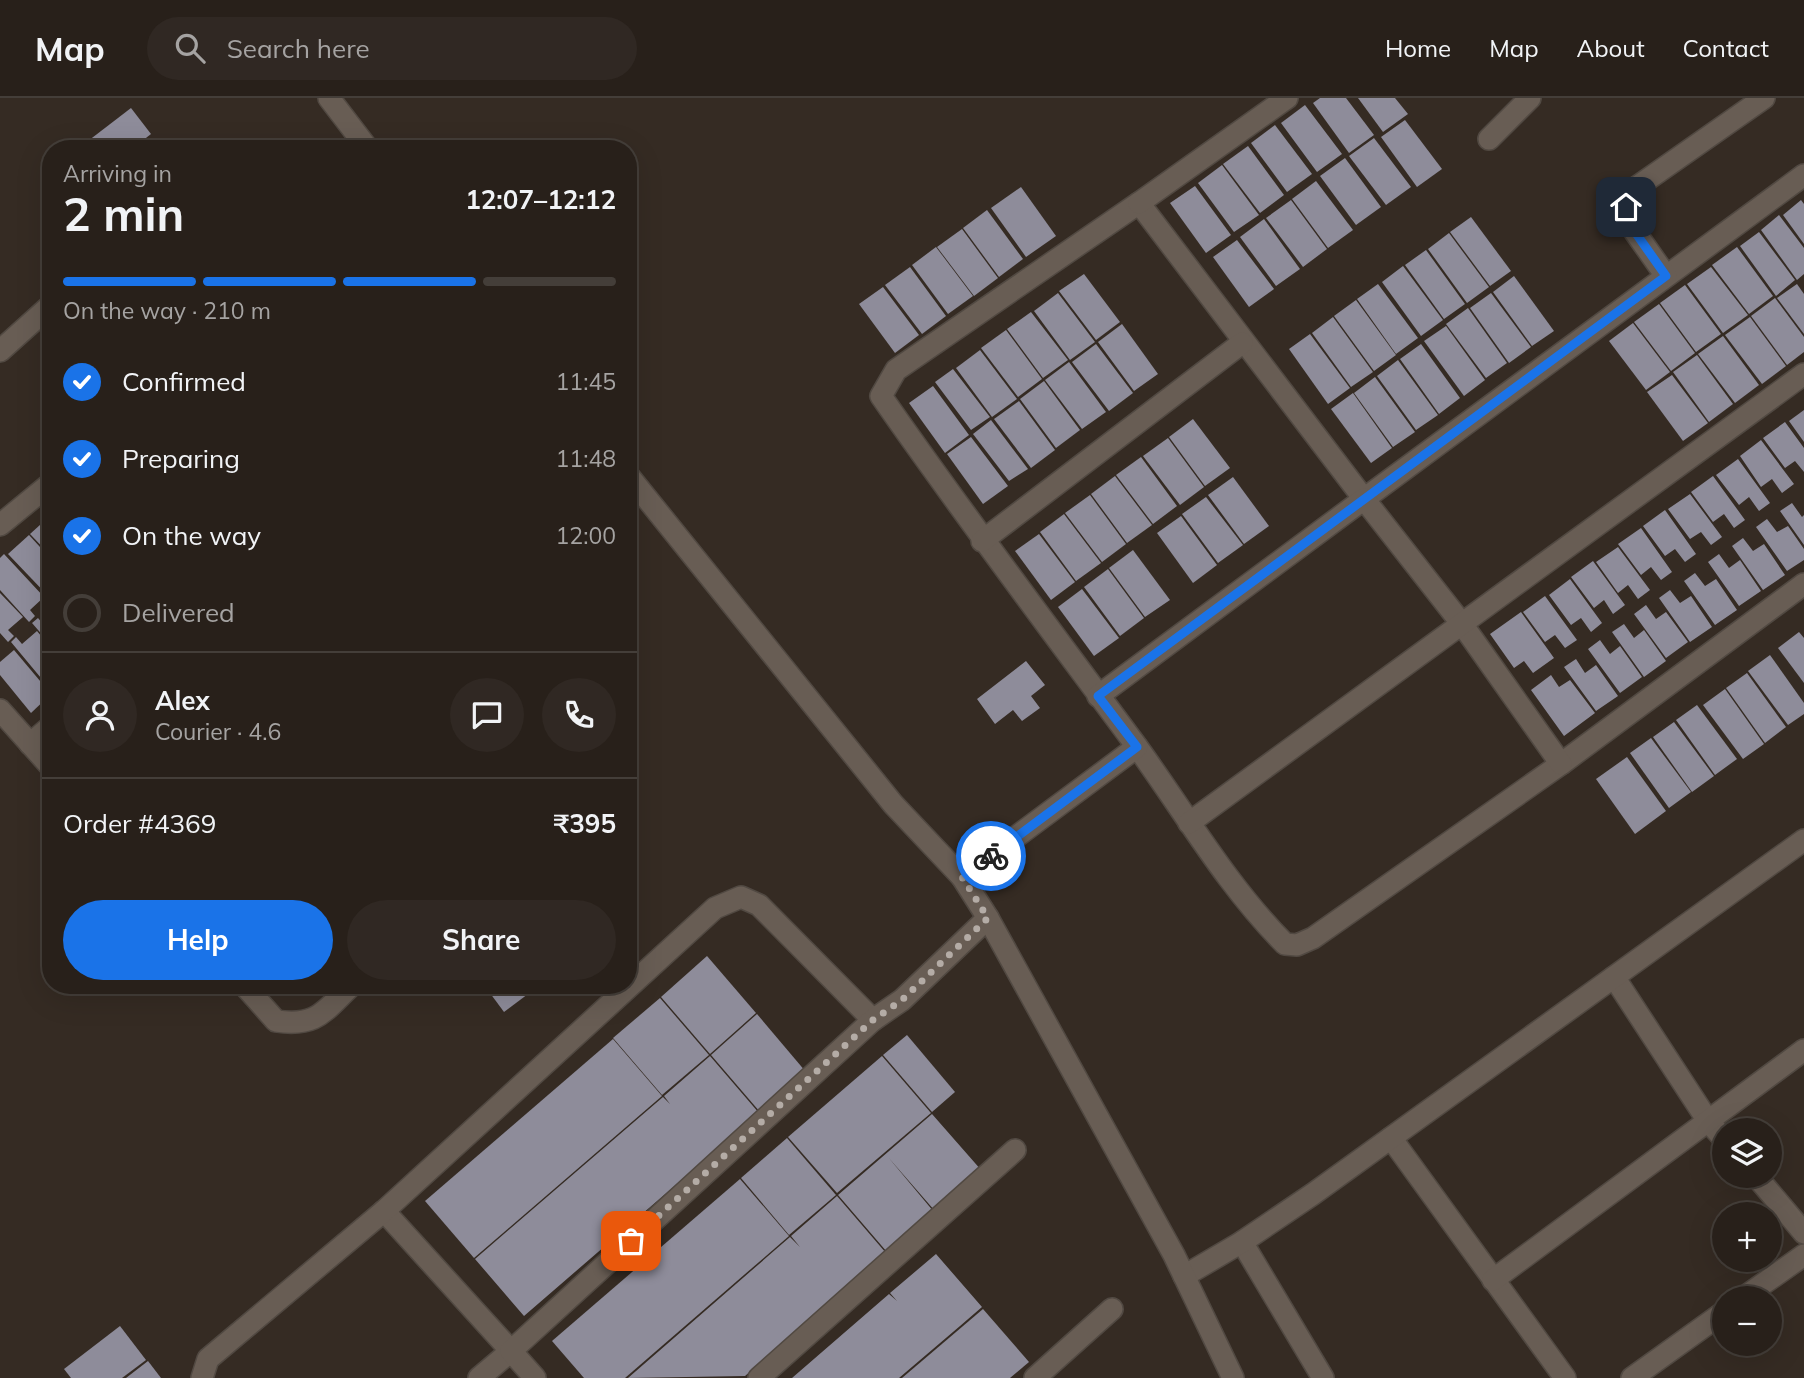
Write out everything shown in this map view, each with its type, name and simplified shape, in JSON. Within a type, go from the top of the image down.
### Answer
[{"type":"street","points":[[329,98],[361,140]]},
{"type":"street","points":[[1287,98],[896,370],[886,383],[881,396],[982,541],[1137,747],[1189,823],[1285,944],[1297,945],[1313,938],[1561,764],[1804,584]]},
{"type":"street","points":[[1489,139],[1531,98]]},
{"type":"street","points":[[1666,276],[1635,232],[1626,207],[1631,191],[1764,98]]},
{"type":"street","points":[[1098,696],[1804,175]]},
{"type":"street","points":[[1139,203],[1242,343],[1462,624],[1561,764]]},
{"type":"street","points":[[0,351],[42,314]]},
{"type":"street","points":[[982,541],[1242,343]]},
{"type":"street","points":[[1189,823],[1804,374]]},
{"type":"street","points":[[637,486],[893,804],[962,877],[988,918],[1184,1276],[1233,1378]]},
{"type":"street","points":[[0,525],[42,490]]},
{"type":"street","points":[[0,710],[42,757]]},
{"type":"street","points":[[30,744],[42,734]]},
{"type":"street","points":[[962,877],[1137,747]]},
{"type":"street","points":[[1184,1276],[1242,1242],[1391,1138],[1804,840]]},
{"type":"street","points":[[637,979],[715,908],[741,897],[759,905],[873,1020]]},
{"type":"street","points":[[479,1378],[873,1020],[902,1000],[988,918]]},
{"type":"street","points":[[1614,977],[1712,1126]]},
{"type":"street","points":[[252,994],[276,1021],[302,1025],[324,1012],[343,994]]},
{"type":"street","points":[[202,1378],[208,1359],[384,1211],[621,994]]},
{"type":"street","points":[[1493,1280],[1804,1050]]},
{"type":"street","points":[[1391,1138],[1565,1378]]},
{"type":"street","points":[[759,1378],[1015,1150]]},
{"type":"street","points":[[1766,1188],[1804,1233]]},
{"type":"street","points":[[384,1211],[536,1378]]},
{"type":"street","points":[[1242,1242],[1323,1378]]},
{"type":"street","points":[[1760,1286],[1804,1255]]},
{"type":"street","points":[[1035,1378],[1112,1309]]},
{"type":"street","points":[[1632,1378],[1712,1321]]},
{"type":"building","points":[[1320,98],[1346,98],[1374,135],[1349,153],[1313,103]]},
{"type":"building","points":[[1358,98],[1395,98],[1408,114],[1383,132]]},
{"type":"building","points":[[1305,105],[1342,154],[1317,172],[1281,123]]},
{"type":"building","points":[[131,108],[151,134],[143,140],[89,140]]},
{"type":"building","points":[[1405,120],[1442,169],[1417,187],[1381,137]]},
{"type":"building","points":[[1275,125],[1312,174],[1287,192],[1251,143]]},
{"type":"building","points":[[1374,138],[1411,187],[1386,205],[1349,156]]},
{"type":"building","points":[[1248,146],[1284,195],[1260,213],[1223,164]]},
{"type":"building","points":[[1345,158],[1381,207],[1356,225],[1320,176]]},
{"type":"building","points":[[1222,165],[1259,215],[1234,232],[1198,183]]},
{"type":"building","points":[[1316,181],[1353,230],[1328,248],[1292,199]]},
{"type":"building","points":[[1195,186],[1231,235],[1206,253],[1170,203]]},
{"type":"building","points":[[1021,187],[1056,236],[1026,257],[991,208]]},
{"type":"building","points":[[1291,200],[1327,249],[1303,267],[1266,218]]},
{"type":"building","points":[[1801,200],[1804,204],[1804,244],[1783,215]]},
{"type":"building","points":[[987,210],[1023,259],[999,277],[963,228]]},
{"type":"building","points":[[1779,215],[1804,248],[1804,274],[1797,280],[1761,230]]},
{"type":"building","points":[[1471,217],[1511,271],[1490,286],[1450,232]]},
{"type":"building","points":[[1264,219],[1300,269],[1276,286],[1240,237]]},
{"type":"building","points":[[962,229],[998,278],[974,296],[937,247]]},
{"type":"building","points":[[1759,232],[1795,280],[1776,296],[1740,246]]},
{"type":"building","points":[[1449,233],[1489,287],[1467,303],[1428,249]]},
{"type":"building","points":[[1237,240],[1274,289],[1249,307],[1213,257]]},
{"type":"building","points":[[936,247],[973,296],[948,314],[912,265]]},
{"type":"building","points":[[1737,247],[1773,296],[1749,314],[1712,265]]},
{"type":"building","points":[[1426,250],[1465,304],[1444,319],[1405,265]]},
{"type":"building","points":[[1403,266],[1443,320],[1421,336],[1382,282]]},
{"type":"building","points":[[910,267],[946,316],[922,334],[885,285]]},
{"type":"building","points":[[1711,267],[1748,315],[1723,333],[1687,284]]},
{"type":"building","points":[[1084,274],[1120,322],[1096,340],[1059,291]]},
{"type":"building","points":[[1514,276],[1554,331],[1532,346],[1493,292]]},
{"type":"building","points":[[1378,284],[1418,338],[1396,354],[1357,299]]},
{"type":"building","points":[[1797,284],[1804,294],[1804,334],[1777,298]]},
{"type":"building","points":[[1685,285],[1721,334],[1696,352],[1660,303]]},
{"type":"building","points":[[883,287],[919,335],[895,353],[859,304]]},
{"type":"building","points":[[1058,293],[1095,342],[1070,360],[1034,311]]},
{"type":"building","points":[[1491,293],[1531,347],[1509,363],[1470,308]]},
{"type":"building","points":[[1775,298],[1804,337],[1804,352],[1787,365],[1751,316]]},
{"type":"building","points":[[1356,300],[1396,355],[1374,371],[1334,316]]},
{"type":"building","points":[[1659,304],[1695,353],[1671,371],[1634,322]]},
{"type":"building","points":[[1468,308],[1507,363],[1486,378],[1446,324]]},
{"type":"building","points":[[1031,312],[1068,360],[1043,378],[1007,329]]},
{"type":"building","points":[[1333,317],[1373,372],[1351,387],[1312,333]]},
{"type":"building","points":[[1750,317],[1786,366],[1762,384],[1725,335]]},
{"type":"building","points":[[1633,323],[1670,372],[1646,390],[1609,341]]},
{"type":"building","points":[[1122,324],[1158,374],[1134,391],[1098,342]]},
{"type":"building","points":[[1446,326],[1485,380],[1464,396],[1424,341]]},
{"type":"building","points":[[1006,330],[1042,379],[1018,397],[981,348]]},
{"type":"building","points":[[1310,334],[1350,388],[1328,404],[1289,349]]},
{"type":"building","points":[[1723,336],[1759,385],[1735,403],[1698,354]]},
{"type":"building","points":[[1096,344],[1133,393],[1109,411],[1072,362]]},
{"type":"building","points":[[1421,344],[1460,398],[1439,414],[1400,359]]},
{"type":"building","points":[[980,350],[1017,399],[992,417],[956,368]]},
{"type":"building","points":[[1697,355],[1733,404],[1709,422],[1673,372]]},
{"type":"building","points":[[1398,360],[1438,415],[1416,430],[1377,376]]},
{"type":"building","points":[[1069,362],[1106,412],[1082,429],[1045,380]]},
{"type":"building","points":[[953,369],[990,417],[971,430],[935,382]]},
{"type":"building","points":[[1672,375],[1708,423],[1683,441],[1647,392]]},
{"type":"building","points":[[1375,377],[1415,432],[1393,447],[1354,393]]},
{"type":"building","points":[[1044,381],[1080,430],[1056,448],[1020,399]]},
{"type":"building","points":[[933,386],[969,435],[945,453],[909,403]]},
{"type":"building","points":[[1353,393],[1392,448],[1371,463],[1331,409]]},
{"type":"building","points":[[1019,401],[1055,450],[1031,468],[994,419]]},
{"type":"building","points":[[1804,410],[1804,442],[1789,421]]},
{"type":"building","points":[[1193,419],[1230,468],[1205,486],[1169,437]]},
{"type":"building","points":[[991,420],[1028,469],[1009,481],[973,434]]},
{"type":"building","points":[[1785,422],[1804,448],[1804,472],[1795,461],[1785,468],[1763,438]]},
{"type":"building","points":[[971,437],[1008,486],[983,504],[947,454]]},
{"type":"building","points":[[1168,438],[1204,487],[1180,505],[1143,456]]},
{"type":"building","points":[[1761,440],[1794,484],[1782,493],[1772,479],[1761,487],[1740,456]]},
{"type":"building","points":[[1141,457],[1177,506],[1153,524],[1116,475]]},
{"type":"building","points":[[1738,459],[1770,503],[1759,511],[1749,497],[1739,505],[1716,475]]},
{"type":"building","points":[[1115,476],[1152,525],[1127,543],[1091,494]]},
{"type":"building","points":[[1713,476],[1745,520],[1734,528],[1724,514],[1713,522],[1691,492]]},
{"type":"building","points":[[1233,477],[1269,526],[1244,544],[1208,495]]},
{"type":"building","points":[[1690,494],[1722,537],[1711,545],[1701,532],[1690,539],[1668,509]]},
{"type":"building","points":[[1090,495],[1126,544],[1102,562],[1065,513]]},
{"type":"building","points":[[1206,497],[1243,545],[1218,563],[1182,514]]},
{"type":"building","points":[[1792,503],[1802,517],[1804,515],[1804,545],[1780,511]]},
{"type":"building","points":[[1665,510],[1696,554],[1685,562],[1675,549],[1665,556],[1643,526]]},
{"type":"building","points":[[1064,514],[1101,563],[1076,581],[1040,532]]},
{"type":"building","points":[[1181,516],[1217,565],[1193,583],[1157,533]]},
{"type":"building","points":[[1767,519],[1777,532],[1788,526],[1804,549],[1804,560],[1787,571],[1756,527]]},
{"type":"building","points":[[42,523],[42,547],[30,534]]},
{"type":"building","points":[[1641,528],[1672,572],[1661,580],[1651,567],[1641,575],[1618,544]]},
{"type":"building","points":[[1039,534],[1075,582],[1051,600],[1015,551]]},
{"type":"building","points":[[29,535],[42,549],[42,590],[8,554]]},
{"type":"building","points":[[1743,538],[1753,551],[1764,544],[1785,575],[1763,590],[1732,546]]},
{"type":"building","points":[[1618,547],[1650,590],[1638,599],[1628,585],[1618,593],[1596,562]]},
{"type":"building","points":[[1133,550],[1170,600],[1145,617],[1109,568]]},
{"type":"building","points":[[4,554],[42,595],[42,599],[30,610],[35,616],[29,622],[0,590],[0,558]]},
{"type":"building","points":[[1719,554],[1729,568],[1740,560],[1761,591],[1739,606],[1708,562]]},
{"type":"building","points":[[1593,561],[1625,605],[1613,614],[1604,600],[1594,608],[1571,577]]},
{"type":"building","points":[[1108,569],[1144,618],[1120,636],[1084,587]]},
{"type":"building","points":[[1695,573],[1705,586],[1716,579],[1737,610],[1715,625],[1684,581]]},
{"type":"building","points":[[1570,579],[1602,623],[1591,632],[1581,618],[1571,625],[1549,595]]},
{"type":"building","points":[[1082,589],[1119,638],[1094,656],[1058,607]]},
{"type":"building","points":[[1670,590],[1680,603],[1691,596],[1712,627],[1690,642],[1659,598]]},
{"type":"building","points":[[0,593],[23,617],[8,630],[14,636],[8,642],[0,633]]},
{"type":"building","points":[[1545,596],[1577,640],[1565,648],[1555,635],[1545,642],[1523,612]]},
{"type":"building","points":[[1646,605],[1656,619],[1666,612],[1688,642],[1666,658],[1634,614]]},
{"type":"building","points":[[1521,612],[1554,658],[1533,673],[1524,661],[1514,668],[1490,634]]},
{"type":"building","points":[[38,618],[42,623],[42,635],[32,623]]},
{"type":"building","points":[[1624,624],[1634,638],[1644,630],[1666,661],[1644,677],[1612,632]]},
{"type":"building","points":[[37,631],[42,637],[42,679],[11,642],[16,637],[22,644]]},
{"type":"building","points":[[1799,632],[1804,638],[1804,683],[1778,648]]},
{"type":"building","points":[[1600,640],[1610,654],[1620,646],[1642,677],[1620,693],[1588,649]]},
{"type":"building","points":[[14,650],[42,683],[42,703],[31,713],[0,675],[0,662]]},
{"type":"building","points":[[1770,655],[1804,703],[1804,714],[1788,725],[1748,671]]},
{"type":"building","points":[[1576,659],[1585,673],[1596,665],[1618,696],[1596,711],[1564,667]]},
{"type":"building","points":[[1026,661],[1045,685],[1031,696],[1040,708],[1022,721],[1013,710],[995,724],[977,699]]},
{"type":"building","points":[[1747,673],[1786,727],[1765,743],[1726,688]]},
{"type":"building","points":[[1551,675],[1559,687],[1570,680],[1595,713],[1564,736],[1531,690]]},
{"type":"building","points":[[1725,689],[1764,744],[1743,759],[1703,705]]},
{"type":"building","points":[[1697,705],[1737,759],[1715,775],[1676,720]]},
{"type":"building","points":[[1674,722],[1714,776],[1692,792],[1653,737]]},
{"type":"building","points":[[1651,738],[1691,792],[1669,808],[1630,753]]},
{"type":"building","points":[[1627,757],[1666,811],[1635,834],[1596,779]]},
{"type":"building","points":[[707,956],[756,1013],[710,1054],[661,997]]},
{"type":"building","points":[[491,994],[528,994],[504,1012]]},
{"type":"building","points":[[660,998],[709,1055],[662,1095],[613,1038]]},
{"type":"building","points":[[757,1014],[806,1072],[760,1112],[711,1055]]},
{"type":"building","points":[[907,1035],[955,1092],[932,1112],[883,1055]]},
{"type":"building","points":[[613,1039],[662,1096],[474,1258],[425,1201]]},
{"type":"building","points":[[710,1056],[759,1113],[524,1316],[475,1259],[663,1097],[670,1104],[664,1096]]},
{"type":"building","points":[[882,1056],[931,1113],[837,1193],[788,1137]]},
{"type":"building","points":[[932,1114],[982,1171],[935,1211],[888,1157],[934,1212],[887,1252],[838,1195]]},
{"type":"building","points":[[787,1138],[836,1195],[789,1235],[741,1178]]},
{"type":"building","points":[[740,1179],[789,1236],[625,1378],[584,1378],[552,1341]]},
{"type":"building","points":[[837,1196],[886,1253],[745,1376],[628,1378],[790,1237],[800,1247],[791,1236]]},
{"type":"building","points":[[936,1254],[982,1307],[960,1326],[899,1378],[792,1378],[889,1294],[897,1301],[890,1293]]},
{"type":"building","points":[[983,1309],[1029,1362],[1010,1378],[902,1378]]},
{"type":"building","points":[[120,1326],[146,1360],[122,1378],[71,1378],[64,1369]]},
{"type":"building","points":[[148,1361],[161,1378],[126,1378]]},
{"type":"way so far","points":[[631,1241],[873,1020],[902,1000],[988,918],[962,877],[991,856]]},
{"type":"route","points":[[991,856],[1137,747],[1098,696],[1666,276],[1635,232],[1626,207]]}]
